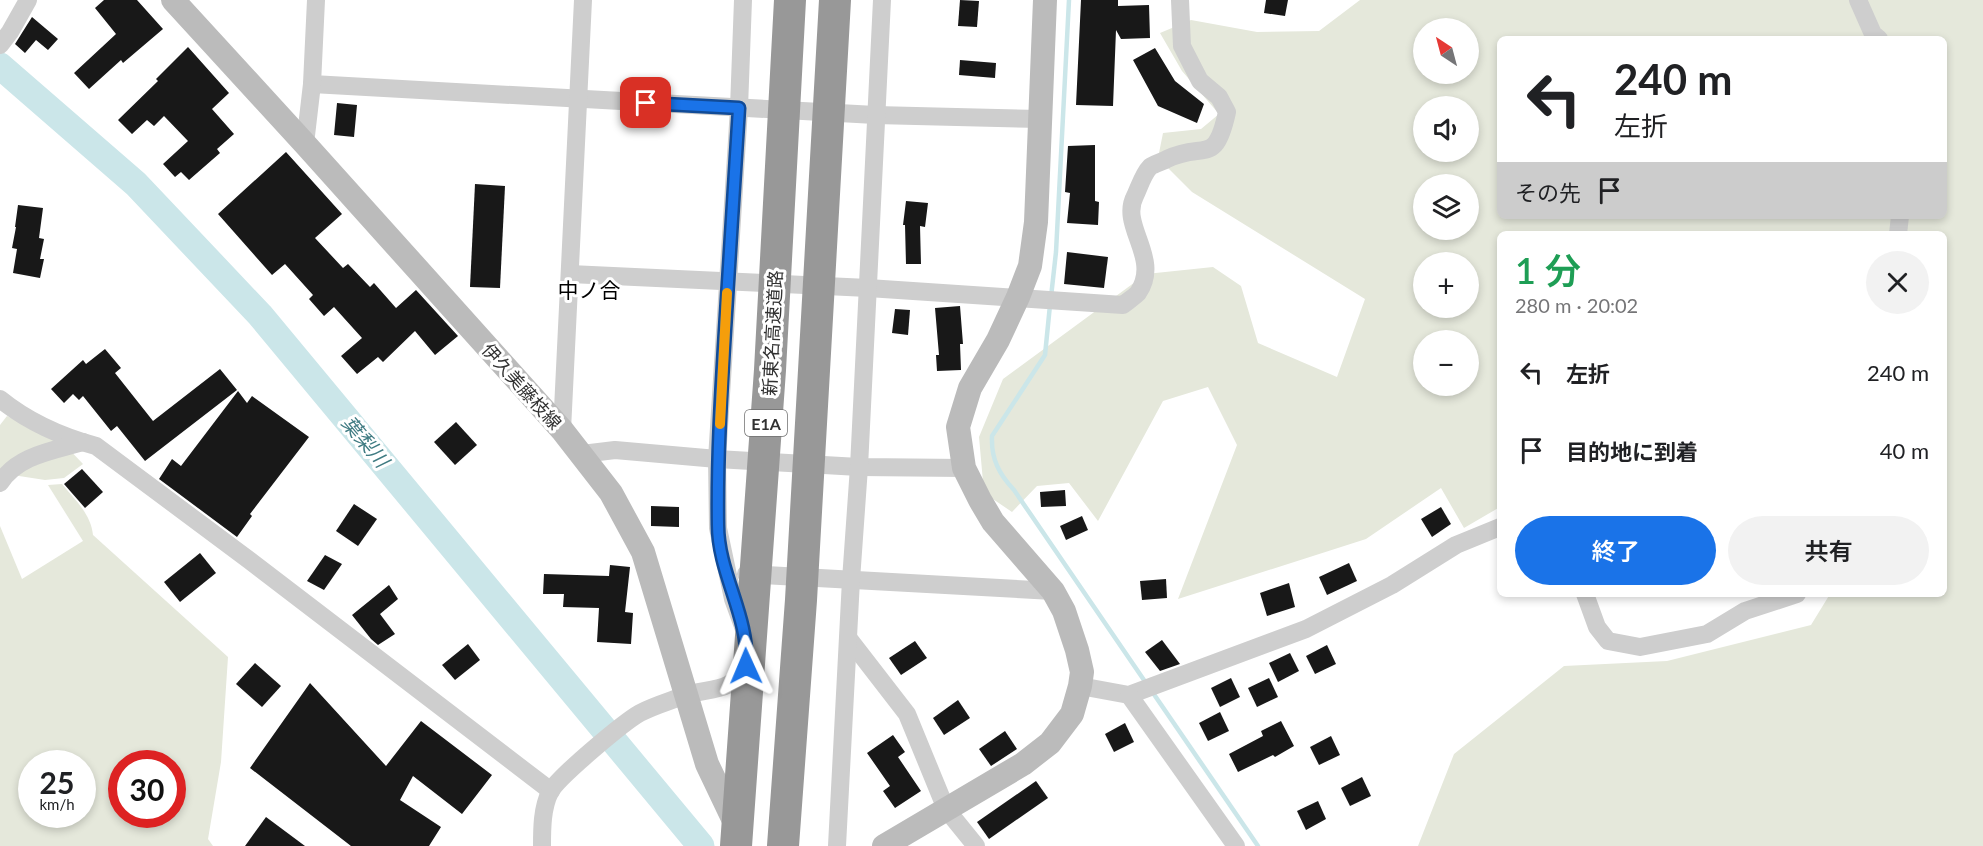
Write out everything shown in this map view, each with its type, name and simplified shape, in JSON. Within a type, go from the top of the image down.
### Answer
[{"type":"highway","name":"新東名高速道路","points":[[736,846],[771,359],[790,0]]},
{"type":"highway","name":"E1A","points":[[783,846],[801,600],[836,0]]},
{"type":"main road","name":"伊久美藤枝線","points":[[173,0],[562,430],[611,493],[643,552],[707,764],[734,823],[749,846]]},
{"type":"main road","points":[[885,846],[1023,764],[1050,743],[1072,714],[1080,686],[1082,672],[1064,611],[1053,591],[993,522],[964,468],[958,427],[970,388],[998,340],[1018,297],[1029,266],[1036,222],[1045,0]]},
{"type":"street","points":[[5,39],[28,0]]},
{"type":"street","points":[[305,144],[312,84],[316,0]]},
{"type":"street","points":[[562,430],[583,0]]},
{"type":"street","points":[[542,846],[544,817],[551,791],[565,774],[641,713],[685,696],[717,689],[738,680],[746,666],[747,649],[744,628],[733,599],[717,528],[717,459],[739,108],[743,0]]},
{"type":"street","points":[[837,846],[859,467],[882,0]]},
{"type":"street","points":[[570,274],[867,288],[1123,304],[1137,294],[1146,274],[1142,245],[1130,216],[1132,200],[1150,167],[1182,152],[1208,151],[1218,142],[1227,112],[1219,97],[1200,81],[1182,46],[1180,0]]},
{"type":"street","points":[[1858,0],[1875,36]]},
{"type":"street","points":[[312,84],[875,115],[1041,119]]},
{"type":"street","points":[[0,399],[18,414],[96,446],[551,791]]},
{"type":"street","points":[[0,483],[27,458],[83,442]]},
{"type":"street","points":[[582,454],[615,450],[717,459],[859,467],[964,468]]},
{"type":"street","points":[[1080,686],[1129,695],[1306,629],[1392,585],[1456,545],[1497,527]]},
{"type":"street","points":[[727,573],[1053,591]]},
{"type":"street","points":[[1586,597],[1597,627],[1608,641],[1640,647],[1707,634],[1745,611],[1788,597]]},
{"type":"street","points":[[849,639],[907,714],[946,809],[976,846]]},
{"type":"street","points":[[1129,695],[1236,846]]},
{"type":"shaded area","points":[[1360,0],[1983,0],[1983,846],[1418,846],[1454,754],[1564,666],[1667,661],[1811,625],[1828,597],[1947,597],[1947,231],[1497,231],[1497,509],[1464,528],[1441,488],[1366,539],[1178,599],[1237,445],[1208,387],[1163,401],[1098,521],[1069,483],[1037,486],[1012,512],[984,493],[979,437],[1003,379],[1146,274],[1213,267],[1241,286],[1258,343],[1337,377],[1365,299],[1192,192],[1158,158],[1163,133],[1201,129],[1219,114],[1182,71],[1160,33],[1191,20],[1257,32],[1319,31]]},
{"type":"shaded area","points":[[7,416],[64,444],[83,464],[64,478],[45,480],[6,474],[0,483],[0,425]]},
{"type":"shaded area","points":[[62,484],[86,514],[93,535],[228,657],[221,762],[208,839],[213,846],[0,846],[0,526],[22,579],[83,541],[48,485]]},
{"type":"building","points":[[104,0],[137,0],[163,29],[123,63],[121,60],[89,89],[74,73],[116,34],[95,8]]},
{"type":"building","points":[[960,0],[979,1],[977,27],[958,26]]},
{"type":"building","points":[[1081,0],[1118,0],[1118,6],[1149,5],[1150,38],[1121,39],[1116,30],[1113,106],[1076,105]]},
{"type":"building","points":[[1266,0],[1288,0],[1285,16],[1264,13]]},
{"type":"building","points":[[32,17],[58,39],[48,50],[36,40],[25,53],[15,44]]},
{"type":"building","points":[[188,47],[229,93],[212,109],[234,134],[217,149],[220,153],[189,180],[181,172],[175,177],[163,164],[188,141],[164,116],[154,126],[147,120],[132,134],[118,120],[158,81],[156,79]]},
{"type":"building","points":[[1155,48],[1175,81],[1204,104],[1197,123],[1158,106],[1133,60]]},
{"type":"building","points":[[960,60],[996,63],[995,78],[959,75]]},
{"type":"building","points":[[337,103],[357,105],[354,137],[334,135]]},
{"type":"building","points":[[1095,145],[1095,201],[1099,202],[1098,225],[1067,223],[1070,193],[1065,192],[1068,146]]},
{"type":"building","points":[[286,152],[342,214],[315,238],[343,268],[348,264],[370,287],[374,283],[396,308],[416,290],[458,336],[435,355],[415,331],[383,362],[378,357],[357,374],[341,356],[362,338],[334,307],[324,316],[309,299],[313,295],[285,264],[272,275],[218,214]]},
{"type":"building","points":[[475,184],[505,186],[500,288],[470,287]]},
{"type":"building","points":[[906,201],[928,203],[925,227],[920,226],[921,264],[906,264],[905,225],[903,225]]},
{"type":"building","points":[[18,205],[43,208],[39,238],[44,239],[40,259],[44,259],[40,278],[13,273],[17,249],[12,248]]},
{"type":"building","points":[[1067,252],[1108,257],[1104,288],[1064,284]]},
{"type":"building","points":[[960,306],[963,344],[960,344],[961,370],[937,371],[936,355],[939,355],[935,308]]},
{"type":"building","points":[[895,309],[910,310],[908,335],[892,333]]},
{"type":"building","points":[[105,349],[121,368],[115,373],[153,421],[220,369],[237,390],[145,461],[117,426],[111,431],[83,396],[79,400],[73,394],[64,403],[51,389],[83,360],[86,364]]},
{"type":"building","points":[[238,391],[247,403],[252,396],[309,437],[250,514],[252,516],[237,537],[159,479],[172,459],[181,466]]},
{"type":"building","points":[[456,422],[477,445],[455,465],[434,442]]},
{"type":"building","points":[[82,469],[103,492],[85,508],[64,484]]},
{"type":"building","points":[[1065,490],[1066,506],[1041,507],[1040,492]]},
{"type":"building","points":[[354,504],[377,519],[358,546],[336,531]]},
{"type":"building","points":[[651,506],[679,507],[679,527],[651,526]]},
{"type":"building","points":[[1441,507],[1451,524],[1432,537],[1421,519]]},
{"type":"building","points":[[1082,516],[1088,530],[1066,540],[1060,526]]},
{"type":"building","points":[[200,553],[216,573],[180,602],[164,582]]},
{"type":"building","points":[[325,555],[342,564],[324,590],[307,581]]},
{"type":"building","points":[[1349,563],[1357,581],[1327,595],[1319,577]]},
{"type":"building","points":[[610,565],[630,567],[625,612],[633,613],[631,644],[597,642],[599,608],[563,607],[564,594],[543,594],[544,574],[609,576]]},
{"type":"building","points":[[1166,579],[1167,598],[1142,600],[1140,581]]},
{"type":"building","points":[[1289,583],[1295,607],[1267,616],[1260,593]]},
{"type":"building","points":[[389,585],[398,599],[380,614],[395,634],[378,645],[352,615]]},
{"type":"building","points":[[1162,640],[1180,664],[1160,671],[1145,652]]},
{"type":"building","points":[[915,641],[927,658],[901,675],[889,658]]},
{"type":"building","points":[[468,644],[480,660],[455,680],[442,665]]},
{"type":"building","points":[[1327,645],[1336,664],[1315,674],[1306,656]]},
{"type":"building","points":[[1290,653],[1299,671],[1278,682],[1269,663]]},
{"type":"building","points":[[255,663],[281,686],[262,707],[236,684]]},
{"type":"building","points":[[1231,678],[1240,697],[1220,707],[1211,688]]},
{"type":"building","points":[[1269,678],[1278,697],[1257,707],[1248,688]]},
{"type":"building","points":[[310,683],[386,766],[421,721],[492,775],[462,814],[413,776],[400,800],[441,827],[429,846],[351,846],[250,768]]},
{"type":"building","points":[[958,700],[970,718],[944,735],[933,718]]},
{"type":"building","points":[[1220,712],[1229,731],[1208,741],[1199,723]]},
{"type":"building","points":[[1281,721],[1294,746],[1275,757],[1273,755],[1238,772],[1229,754],[1263,736],[1261,731]]},
{"type":"building","points":[[1125,723],[1134,742],[1114,752],[1105,734]]},
{"type":"building","points":[[1005,731],[1017,749],[991,766],[979,749]]},
{"type":"building","points":[[893,735],[905,752],[898,757],[921,791],[895,808],[883,791],[890,786],[867,753]]},
{"type":"building","points":[[1331,736],[1340,755],[1319,765],[1310,747]]},
{"type":"building","points":[[1362,777],[1371,796],[1350,806],[1341,788]]},
{"type":"building","points":[[1036,781],[1048,798],[989,839],[977,822]]},
{"type":"building","points":[[1318,801],[1326,819],[1306,830],[1297,811]]},
{"type":"building","points":[[266,817],[305,846],[245,846]]},
{"type":"waterway","points":[[1051,297],[1056,252],[1069,0]]},
{"type":"waterway","name":"葉梨川","points":[[0,66],[136,184],[260,315],[701,846]]},
{"type":"waterway","points":[[1050,305],[1045,355],[992,436],[995,459],[1004,478],[1146,683]]},
{"type":"waterway","points":[[1151,690],[1258,846]]},
{"type":"slow traffic","points":[[720,424],[727,293]]},
{"type":"district","name":"中ノ合","points":[[589,289]]},
{"type":"route","points":[[646,103],[739,108],[717,459],[717,528],[733,599],[744,628],[747,649],[746,666]]}]
